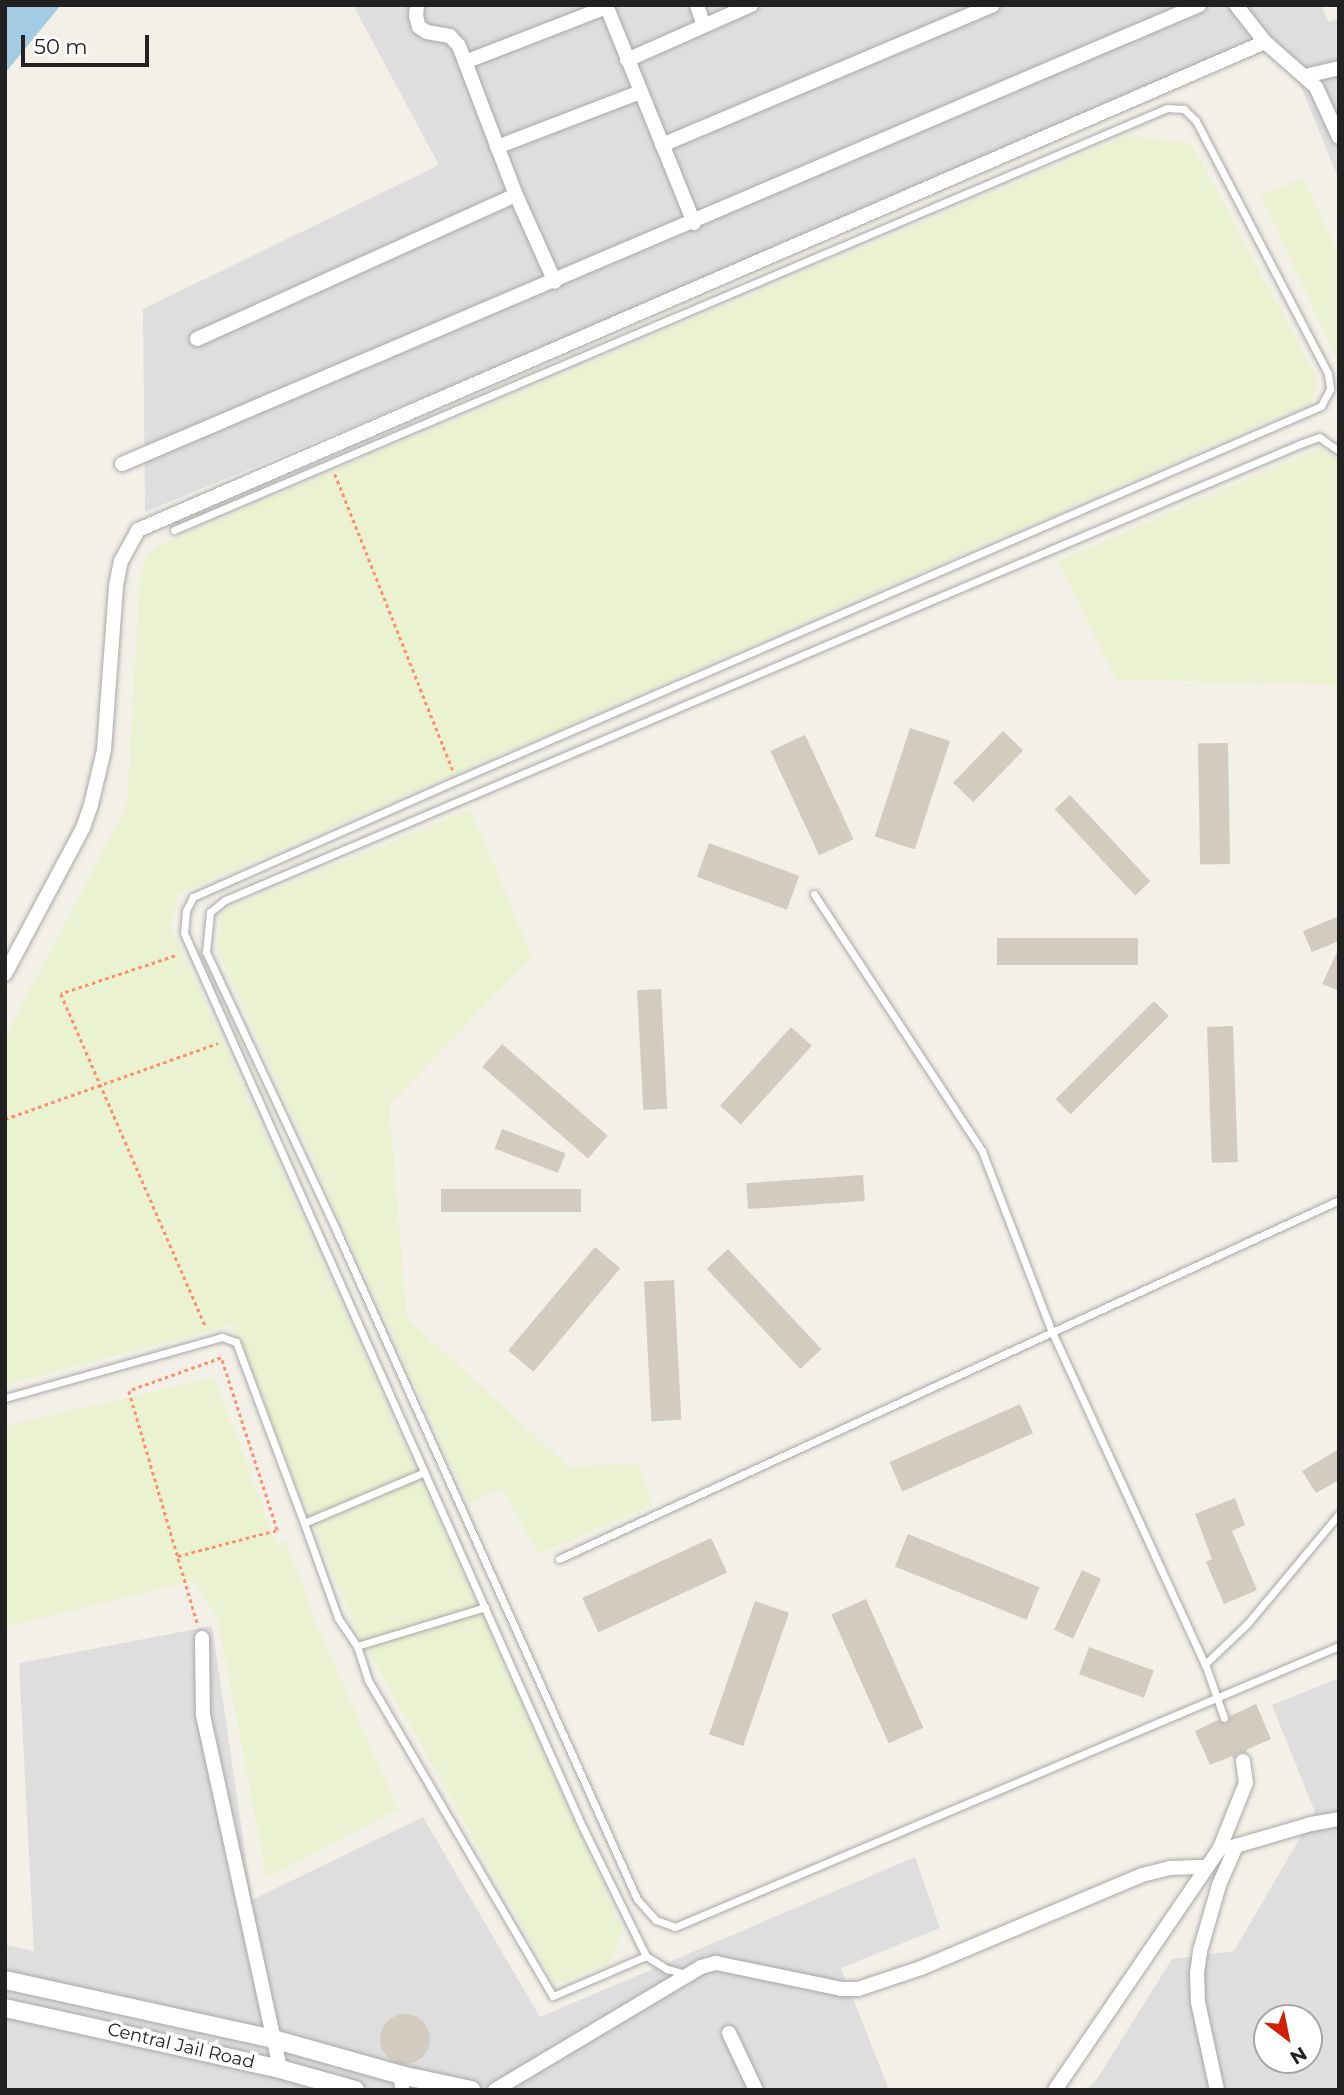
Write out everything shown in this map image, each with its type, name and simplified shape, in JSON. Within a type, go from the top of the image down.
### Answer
[{"type":"street","points":[[418,5],[416,16],[419,27],[427,32],[450,36],[459,46],[516,195],[555,282]]},
{"type":"street","points":[[696,5],[704,26]]},
{"type":"street","points":[[627,60],[751,5]]},
{"type":"street","points":[[662,145],[993,5]]},
{"type":"street","points":[[122,464],[694,223],[1199,5]]},
{"type":"street","points":[[1236,5],[1265,42],[1316,87],[1339,136]]},
{"type":"street","points":[[465,62],[607,6],[694,223]]},
{"type":"street","points":[[5,974],[83,828],[91,805],[104,750],[116,586],[121,561],[138,530],[1265,42]]},
{"type":"street","points":[[1305,76],[1339,68]]},
{"type":"street","points":[[497,147],[640,92]]},
{"type":"street","points":[[197,339],[516,195]]},
{"type":"street","points":[[202,1638],[203,1715],[281,2068]]},
{"type":"street","points":[[1055,2090],[1089,2044],[1219,1850],[1246,1783],[1243,1761]]},
{"type":"street","points":[[1219,1850],[1311,1824],[1339,1819]]},
{"type":"street","points":[[1217,2090],[1198,2002],[1197,1973],[1200,1951],[1219,1885],[1236,1846]]},
{"type":"street","points":[[495,2090],[686,1974],[716,1963],[841,1989],[858,1989],[921,1968],[1142,1875],[1170,1868],[1206,1867]]},
{"type":"street","points":[[5,1980],[273,2039],[401,2082],[471,2090]]},
{"type":"street","name":"Central Jail Road","points":[[5,2008],[281,2068],[355,2090]]},
{"type":"street","points":[[729,2033],[756,2090]]},
{"type":"lane","points":[[174,530],[330,461],[1167,108],[1184,109],[1196,121],[1328,374],[1330,389],[1321,406],[193,897],[186,911],[184,933],[582,1826],[646,1956],[667,1969],[686,1974]]},
{"type":"lane","points":[[1339,451],[1319,437],[1300,444],[225,900],[210,912],[206,952],[337,1231],[637,1899],[656,1920],[675,1927],[1339,1646]]},
{"type":"lane","points":[[814,894],[982,1151],[1052,1332],[1205,1664],[1224,1718]]},
{"type":"lane","points":[[559,1559],[1339,1200]]},
{"type":"lane","points":[[5,1398],[211,1340],[222,1338],[236,1342],[338,1618],[357,1646],[368,1680],[553,1996],[646,1956]]},
{"type":"lane","points":[[304,1523],[425,1472]]},
{"type":"lane","points":[[1205,1664],[1247,1624],[1339,1514]]},
{"type":"lane","points":[[357,1646],[485,1607]]},
{"type":"path","points":[[330,461],[457,780]]},
{"type":"path","points":[[175,956],[61,994],[211,1340]]},
{"type":"path","points":[[5,1119],[232,1039]]},
{"type":"path","points":[[178,1556],[277,1530],[221,1358],[129,1391],[202,1638]]},
{"type":"shaded area","points":[[353,5],[1321,5],[1329,22],[1339,19],[1339,180],[1300,84],[1264,51],[145,512],[143,309],[439,165]]},
{"type":"shaded area","points":[[212,1626],[252,1900],[423,1817],[540,2017],[915,1857],[940,1928],[841,1968],[889,2090],[5,2090],[5,1945],[34,1951],[19,1663]]},
{"type":"shaded area","points":[[1339,1678],[1339,2090],[1086,2090],[1097,2079],[1172,1959],[1234,1951],[1315,1812],[1272,1705]]},
{"type":"green space","points":[[1129,135],[1192,144],[1318,380],[1312,402],[178,894],[171,926],[623,1929],[609,1964],[555,1984],[355,1627],[232,1325],[5,1385],[5,1037],[127,805],[140,577],[146,555],[166,542]]},
{"type":"green space","points":[[1303,178],[1339,254],[1339,365],[1261,195]]},
{"type":"green space","points":[[1322,447],[1339,462],[1339,692],[1332,685],[1116,679],[1058,561]]},
{"type":"green space","points":[[471,809],[532,957],[389,1105],[407,1318],[569,1467],[638,1463],[653,1505],[539,1554],[501,1488],[469,1504],[217,949],[222,911]]},
{"type":"green space","points":[[215,1377],[276,1544],[286,1541],[315,1620],[398,1809],[267,1878],[218,1621],[194,1581],[5,1627],[5,1426]]},
{"type":"water","points":[[5,5],[61,5],[5,73]]},
{"type":"building","points":[[910,728],[950,741],[915,849],[875,836]]},
{"type":"building","points":[[1003,731],[1023,750],[973,802],[953,783]]},
{"type":"building","points":[[805,735],[854,839],[819,855],[771,751]]},
{"type":"building","points":[[1228,743],[1230,864],[1200,865],[1198,744]]},
{"type":"building","points":[[1070,795],[1150,881],[1135,896],[1055,809]]},
{"type":"building","points":[[709,843],[799,876],[787,910],[697,877]]},
{"type":"building","points":[[1339,916],[1339,941],[1312,952],[1303,931]]},
{"type":"building","points":[[997,938],[1138,938],[1138,965],[997,965]]},
{"type":"building","points":[[1339,948],[1339,991],[1322,984]]},
{"type":"building","points":[[661,989],[667,1109],[643,1110],[637,990]]},
{"type":"building","points":[[1154,1001],[1169,1016],[1071,1114],[1056,1099]]},
{"type":"building","points":[[1233,1026],[1238,1162],[1212,1163],[1207,1027]]},
{"type":"building","points":[[791,1027],[812,1046],[741,1125],[720,1106]]},
{"type":"building","points":[[502,1044],[608,1136],[588,1158],[482,1067]]},
{"type":"building","points":[[502,1129],[565,1153],[558,1173],[494,1149]]},
{"type":"building","points":[[863,1175],[865,1201],[748,1209],[746,1183]]},
{"type":"building","points":[[441,1189],[581,1189],[581,1212],[441,1212]]},
{"type":"building","points":[[595,1247],[620,1268],[534,1372],[508,1350]]},
{"type":"building","points":[[728,1249],[821,1349],[800,1369],[707,1269]]},
{"type":"building","points":[[674,1280],[681,1420],[651,1421],[644,1282]]},
{"type":"building","points":[[1020,1404],[1033,1433],[902,1491],[889,1462]]},
{"type":"building","points":[[1339,1449],[1339,1480],[1316,1493],[1302,1471]]},
{"type":"building","points":[[1235,1498],[1245,1525],[1232,1531],[1257,1590],[1224,1604],[1206,1562],[1212,1559],[1195,1514]]},
{"type":"building","points":[[908,1534],[1040,1587],[1027,1620],[895,1566]]},
{"type":"building","points":[[711,1538],[727,1572],[598,1632],[582,1598]]},
{"type":"building","points":[[1082,1570],[1101,1579],[1073,1639],[1054,1630]]},
{"type":"building","points":[[866,1599],[923,1728],[889,1743],[831,1614]]},
{"type":"building","points":[[755,1601],[789,1613],[743,1746],[709,1734]]},
{"type":"building","points":[[1089,1647],[1154,1671],[1144,1698],[1079,1674]]},
{"type":"building","points":[[1256,1704],[1271,1739],[1246,1750],[1248,1753],[1238,1753],[1234,1759],[1232,1756],[1210,1765],[1195,1731],[1218,1720],[1227,1723],[1230,1716]]},
{"type":"building","points":[[405,2014],[423,2021],[430,2039],[423,2057],[405,2064],[387,2057],[380,2039],[387,2021]]}]
